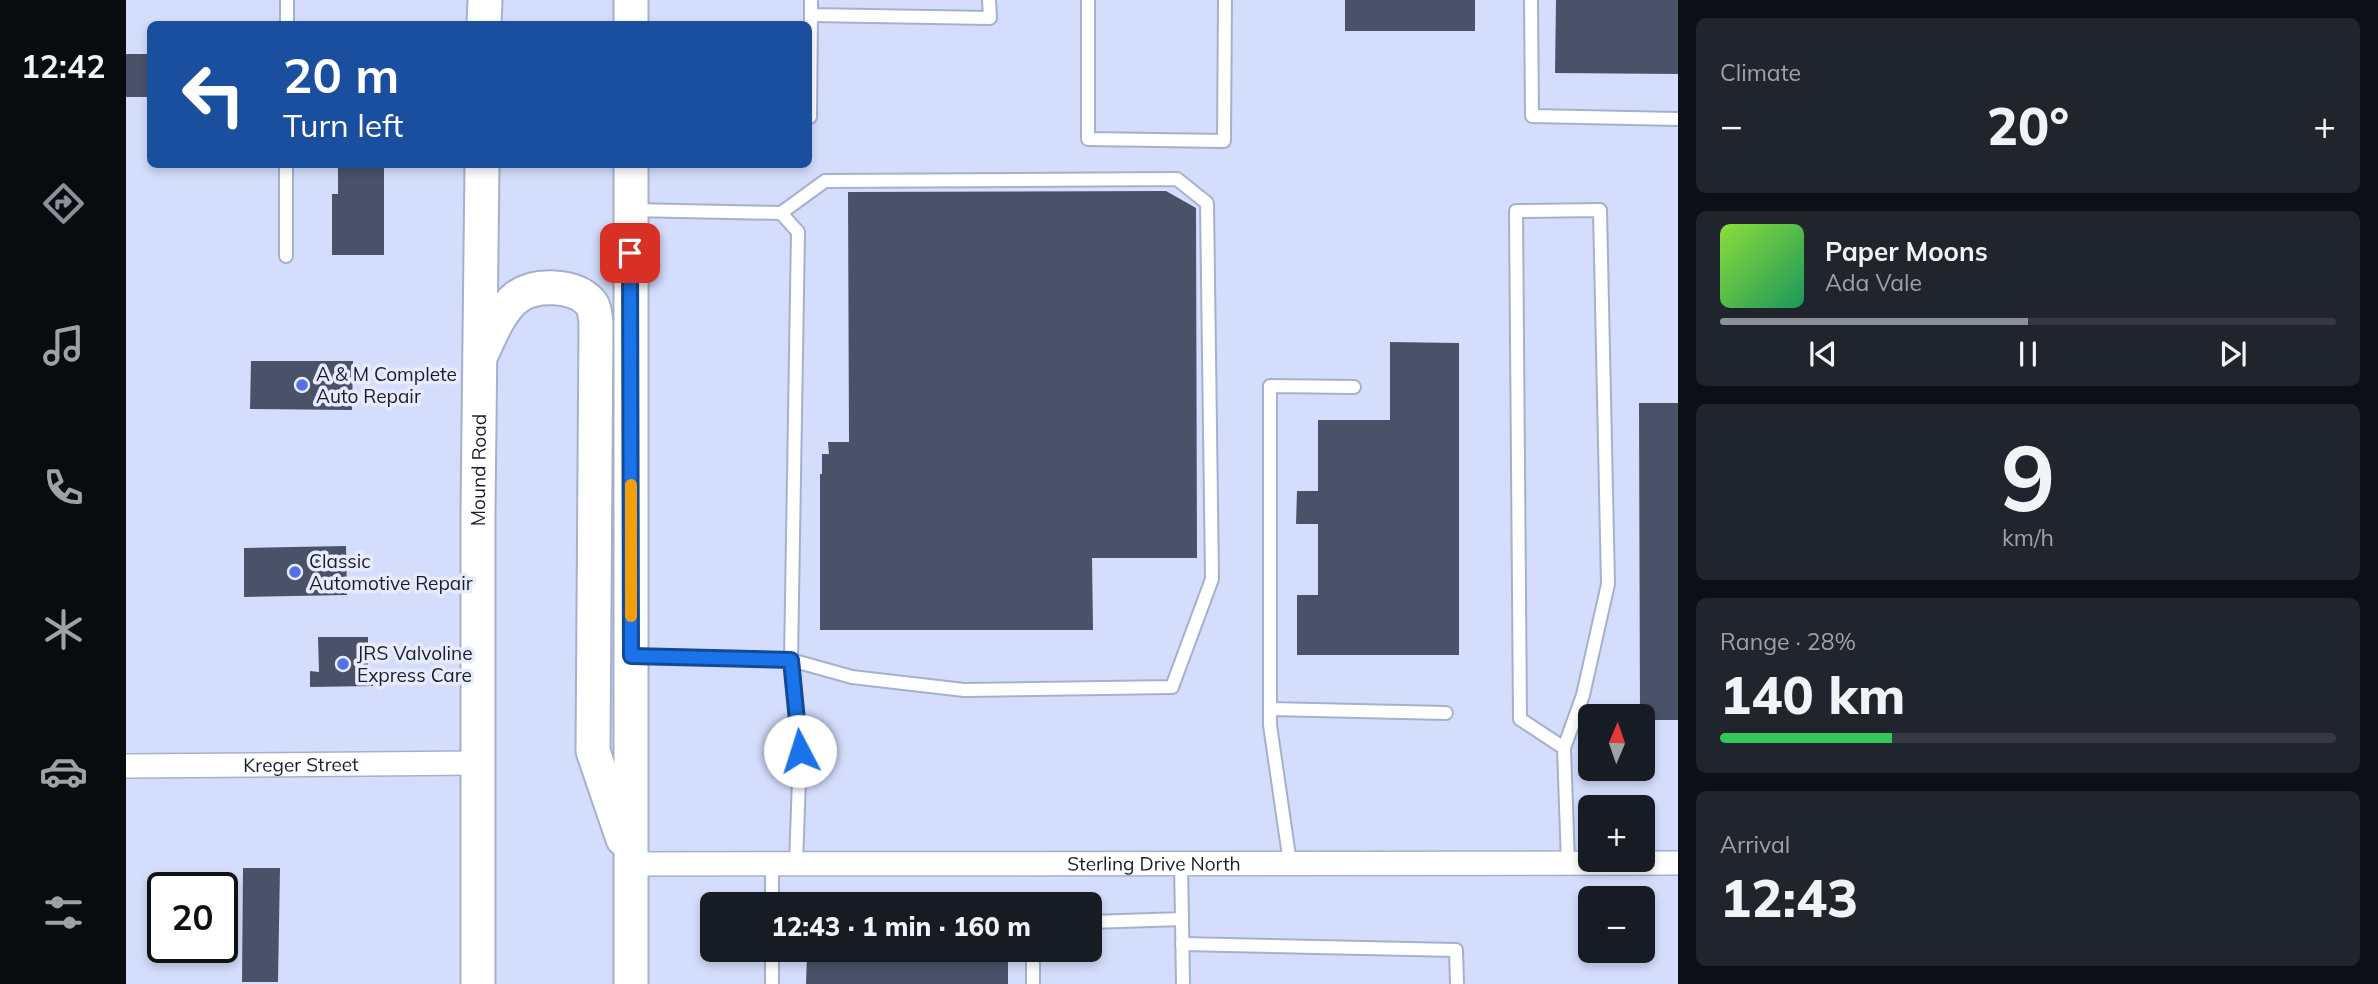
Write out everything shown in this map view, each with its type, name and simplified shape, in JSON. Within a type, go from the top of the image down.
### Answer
[{"type":"main road","points":[[484,21],[485,0]]},
{"type":"main road","points":[[631,0],[631,21]]},
{"type":"main road","name":"Mound Road","points":[[478,984],[482,168]]},
{"type":"main road","points":[[631,168],[631,984]]},
{"type":"main road","points":[[479,359],[505,310],[519,296],[537,288],[559,289],[579,293],[592,304],[596,323],[593,751],[631,864]]},
{"type":"street","name":"Kreger Street","points":[[126,766],[477,763]]},
{"type":"street","name":"Sterling Drive North","points":[[631,864],[1678,863]]},
{"type":"lane","points":[[287,0],[287,21]]},
{"type":"lane","points":[[811,0],[811,21]]},
{"type":"lane","points":[[811,15],[990,18],[989,0]]},
{"type":"lane","points":[[1088,0],[1088,139],[1224,141],[1225,0]]},
{"type":"lane","points":[[1531,0],[1532,116],[1678,119]]},
{"type":"lane","points":[[286,168],[286,256]]},
{"type":"lane","points":[[631,210],[781,213],[825,181],[1177,179],[1207,203],[1212,579],[1172,687],[964,690],[852,677],[791,660],[631,656]]},
{"type":"lane","points":[[1564,748],[1520,719],[1516,211],[1600,210],[1608,584],[1583,695],[1564,748],[1568,863]]},
{"type":"lane","points":[[781,213],[798,232],[791,660],[800,751],[796,864]]},
{"type":"lane","points":[[1290,863],[1270,725],[1270,386],[1354,387]]},
{"type":"lane","points":[[1270,709],[1446,713]]},
{"type":"lane","points":[[772,864],[772,892]]},
{"type":"lane","points":[[1181,864],[1183,984]]},
{"type":"lane","points":[[1102,922],[1182,919]]},
{"type":"lane","points":[[1182,944],[1456,950],[1457,984]]},
{"type":"lane","points":[[772,962],[772,984]]},
{"type":"lane","points":[[1033,962],[1033,984]]},
{"type":"building","points":[[1345,0],[1475,0],[1475,31],[1345,31]]},
{"type":"building","points":[[1556,0],[1678,0],[1678,74],[1555,73]]},
{"type":"building","points":[[126,54],[147,54],[147,97],[126,97]]},
{"type":"building","points":[[338,168],[384,168],[384,255],[332,255],[332,194],[338,194]]},
{"type":"building","points":[[1166,191],[1196,208],[1197,558],[1092,558],[1093,630],[820,630],[822,454],[829,454],[828,442],[849,442],[848,192]]},
{"type":"building","points":[[1390,342],[1459,343],[1459,655],[1297,655],[1297,595],[1318,595],[1318,524],[1296,524],[1297,491],[1318,491],[1318,420],[1390,420]]},
{"type":"building","name":"A & M Complete Auto Repair","points":[[251,361],[353,361],[352,410],[250,409]]},
{"type":"building","points":[[1639,403],[1678,403],[1678,720],[1656,720],[1656,704],[1640,704]]},
{"type":"building","name":"Classic Automotive Repair","points":[[346,546],[347,595],[244,597],[244,548]]},
{"type":"building","name":"JRS Valvoline Express Care","points":[[318,637],[368,637],[368,671],[373,671],[373,686],[310,687],[310,671],[319,672]]},
{"type":"building","points":[[243,868],[280,868],[278,982],[242,982]]},
{"type":"building","points":[[807,962],[1008,962],[1008,984],[806,984]]},
{"type":"slow traffic","points":[[631,485],[631,616]]},
{"type":"place","name":"A & M Complete Auto Repair","points":[[302,385]]},
{"type":"place","name":"Classic Automotive Repair","points":[[295,572]]},
{"type":"place","name":"JRS Valvoline Express Care","points":[[343,664]]},
{"type":"route","points":[[630,253],[631,656],[791,660],[800,751]]}]
